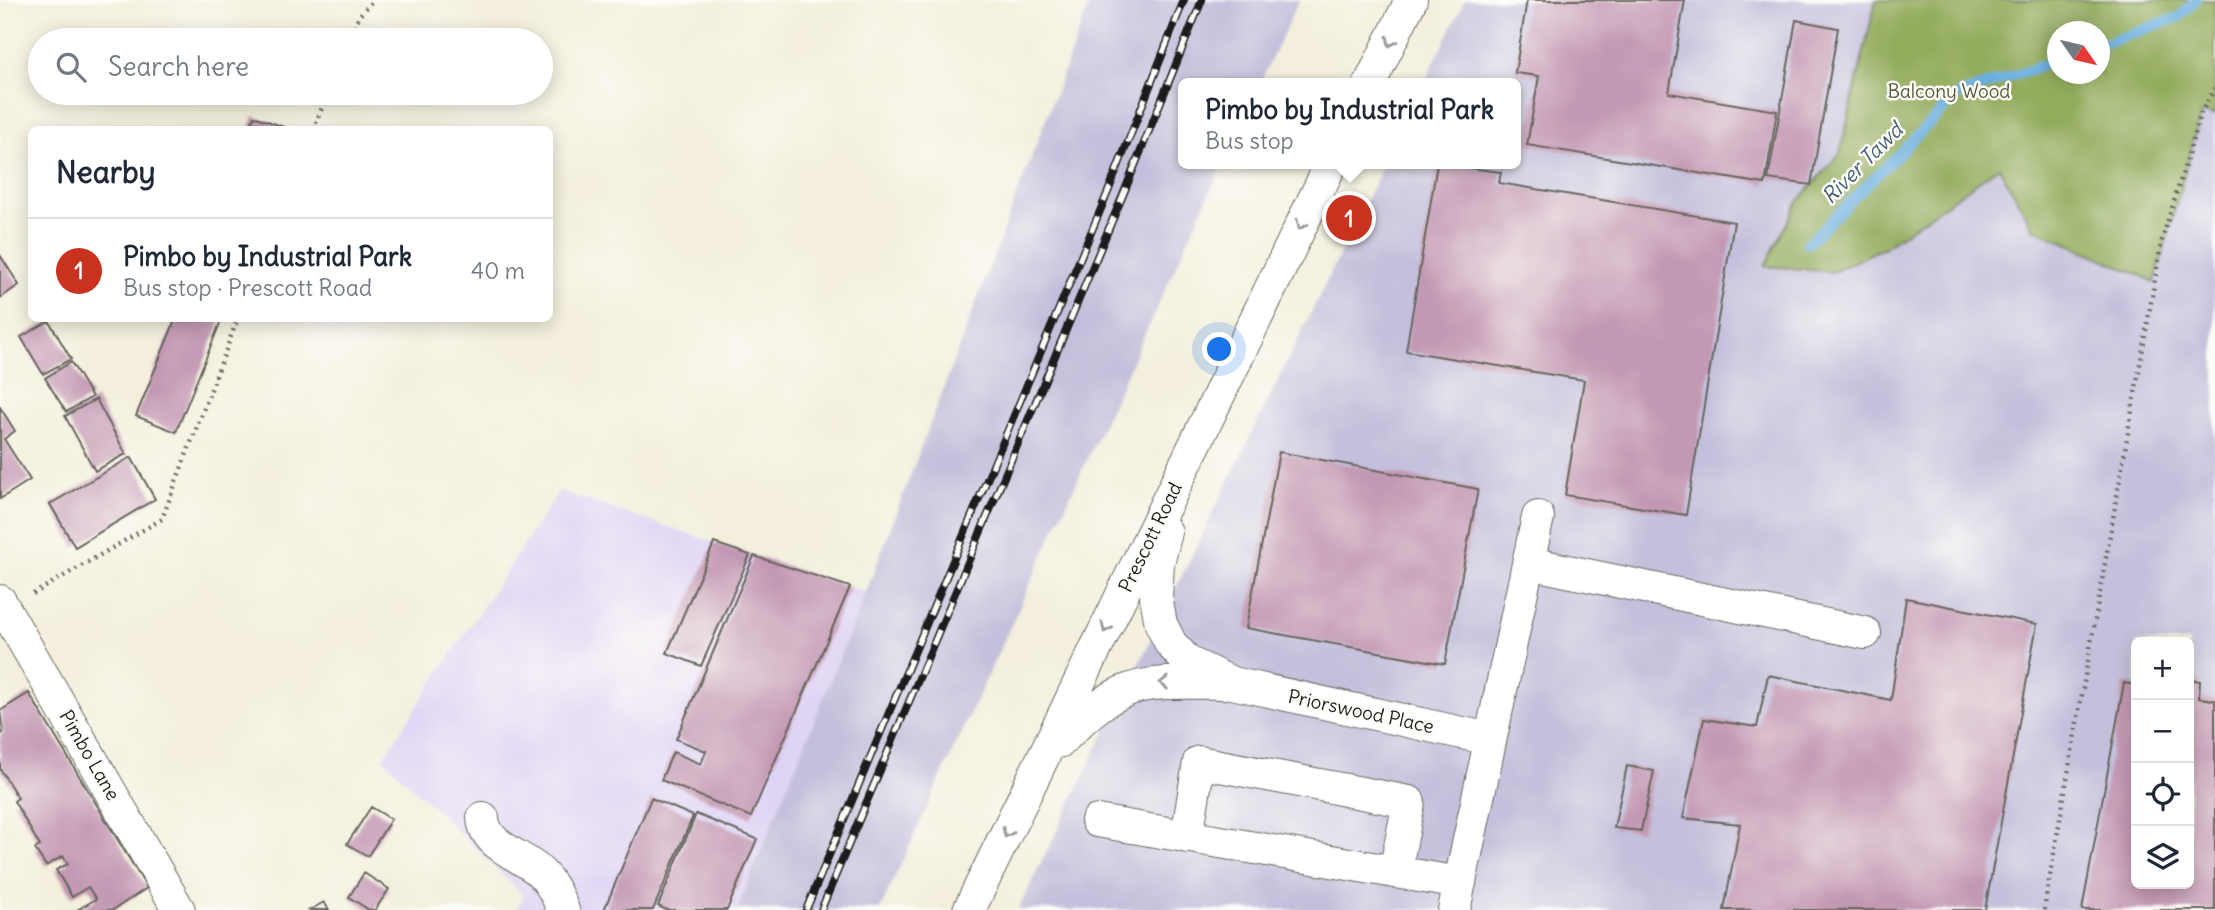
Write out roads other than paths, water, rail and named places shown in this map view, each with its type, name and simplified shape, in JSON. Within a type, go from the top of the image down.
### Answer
[{"type":"street","points":[[1372,78],[1411,0]]},
{"type":"street","name":"Prescott Road","points":[[969,910],[1329,169]]},
{"type":"street","name":"Priorswood Place","points":[[1190,453],[1158,564],[1156,597],[1161,624],[1171,643],[1188,662],[1232,684]]},
{"type":"street","points":[[1097,821],[1395,872],[1457,897],[1538,517]]},
{"type":"street","points":[[1529,563],[1865,633]]},
{"type":"street","name":"Pimbo Lane","points":[[2,605],[180,910]]},
{"type":"street","name":"Priorswood Place","points":[[1037,771],[1080,721],[1118,692],[1155,682],[1232,684],[1490,739]]},
{"type":"street","points":[[1187,836],[1199,762],[1409,802],[1395,872]]},
{"type":"street","points":[[483,818],[484,830],[496,844],[522,857],[543,874],[563,910]]},
{"type":"waterway","name":"River Tawd","points":[[2110,41],[2179,17],[2196,0]]},
{"type":"waterway","name":"River Tawd","points":[[1807,244],[1958,95],[2047,64]]},
{"type":"railway","points":[[806,910],[1108,192],[1184,0]]},
{"type":"railway","points":[[821,910],[1123,195],[1202,0]]},
{"type":"place","name":"Pimbo by Industrial Park","points":[[1349,218]]},
{"type":"park label","name":"Balcony Wood","points":[[1949,91]]}]
